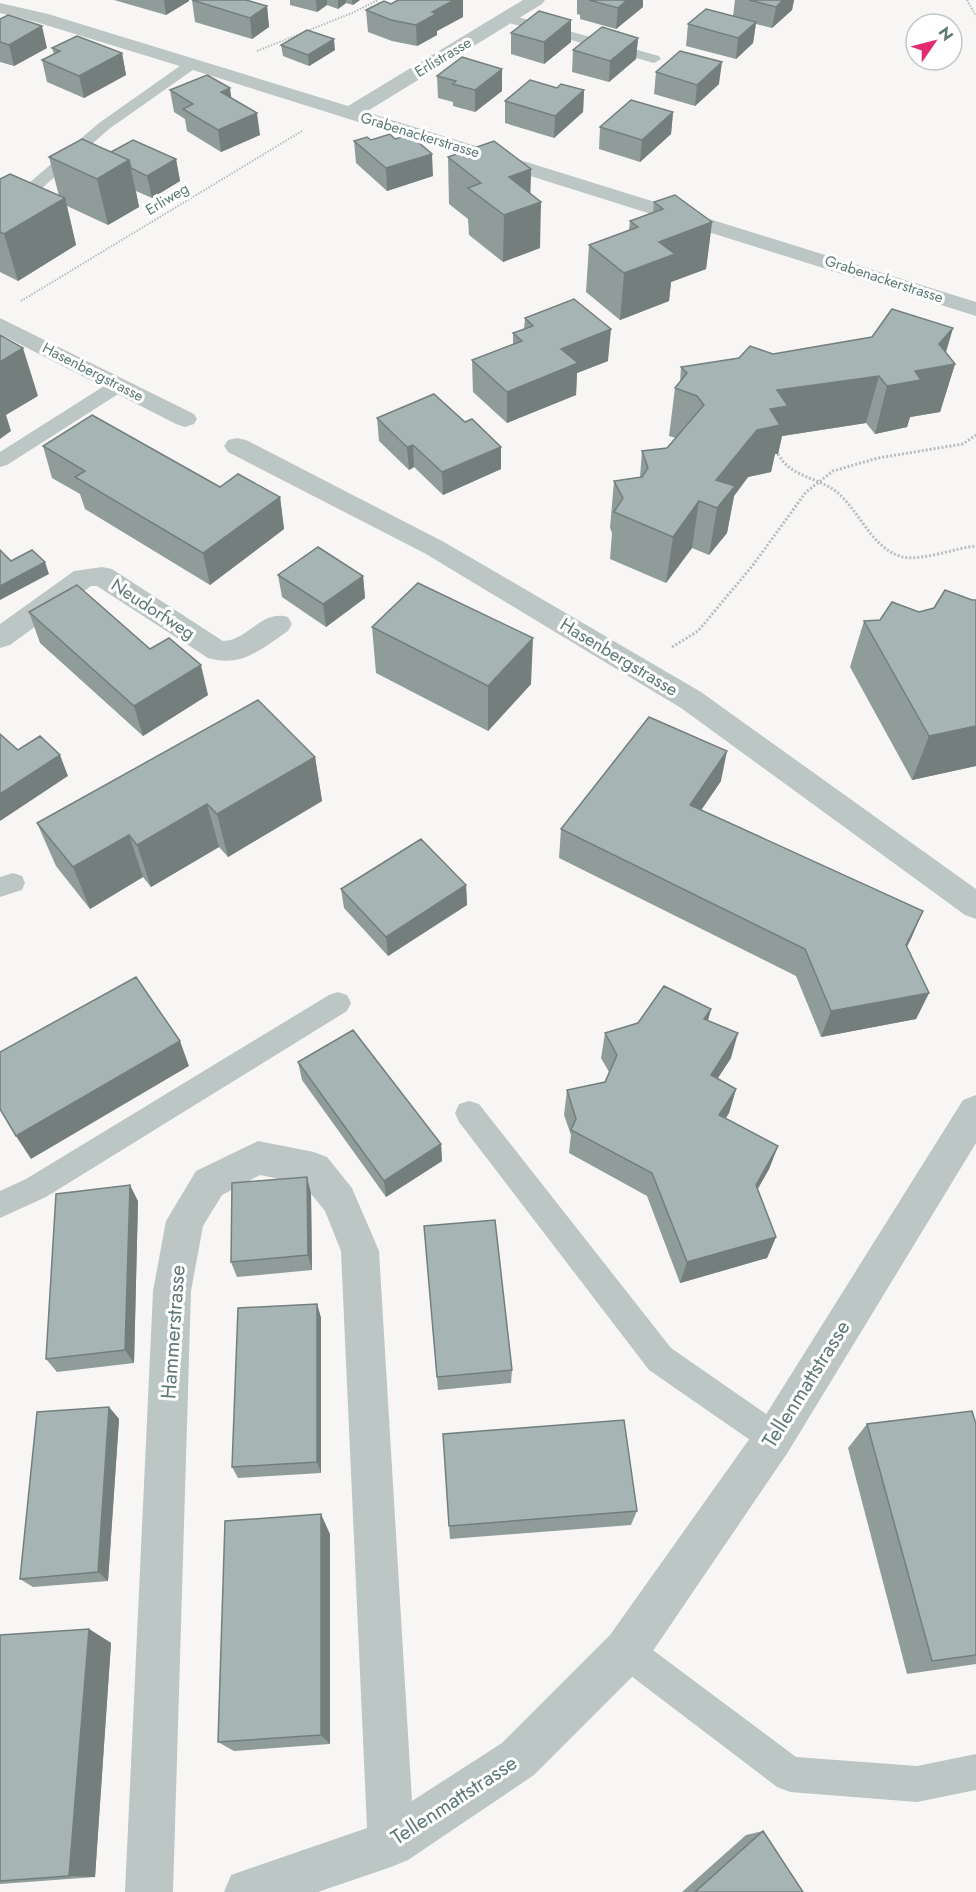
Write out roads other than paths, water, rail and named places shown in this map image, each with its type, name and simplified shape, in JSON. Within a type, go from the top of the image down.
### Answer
[{"type":"street","name":"Erlistrasse","points":[[350,113],[536,0]]},
{"type":"street","points":[[42,18],[61,6]]},
{"type":"street","name":"Grabenackerstrasse","points":[[0,8],[42,18],[216,71],[976,309]]},
{"type":"street","name":"Hasenbergstrasse","points":[[0,325],[185,419]]},
{"type":"street","name":"Hasenbergstrasse","points":[[237,446],[435,548],[691,700],[976,906]]},
{"type":"street","name":"Neudorfweg","points":[[0,638],[84,578],[102,576],[218,651],[237,651],[278,624]]},
{"type":"street","name":"Tellenmattstrasse","points":[[248,1892],[391,1843],[518,1759],[626,1651],[774,1438],[976,1111]]},
{"type":"street","name":"Hammerstrasse","points":[[149,1892],[172,1291],[185,1221],[203,1192],[209,1183],[258,1158],[314,1169],[339,1200],[360,1251],[391,1843]]},
{"type":"lane","points":[[507,18],[654,59]]},
{"type":"lane","points":[[35,186],[104,126],[192,64]]},
{"type":"lane","points":[[0,461],[119,385]]},
{"type":"lane","points":[[0,1204],[36,1188],[338,1003]]},
{"type":"lane","points":[[468,1113],[660,1359],[774,1438]]},
{"type":"lane","points":[[626,1651],[790,1774],[917,1784],[976,1772]]}]
